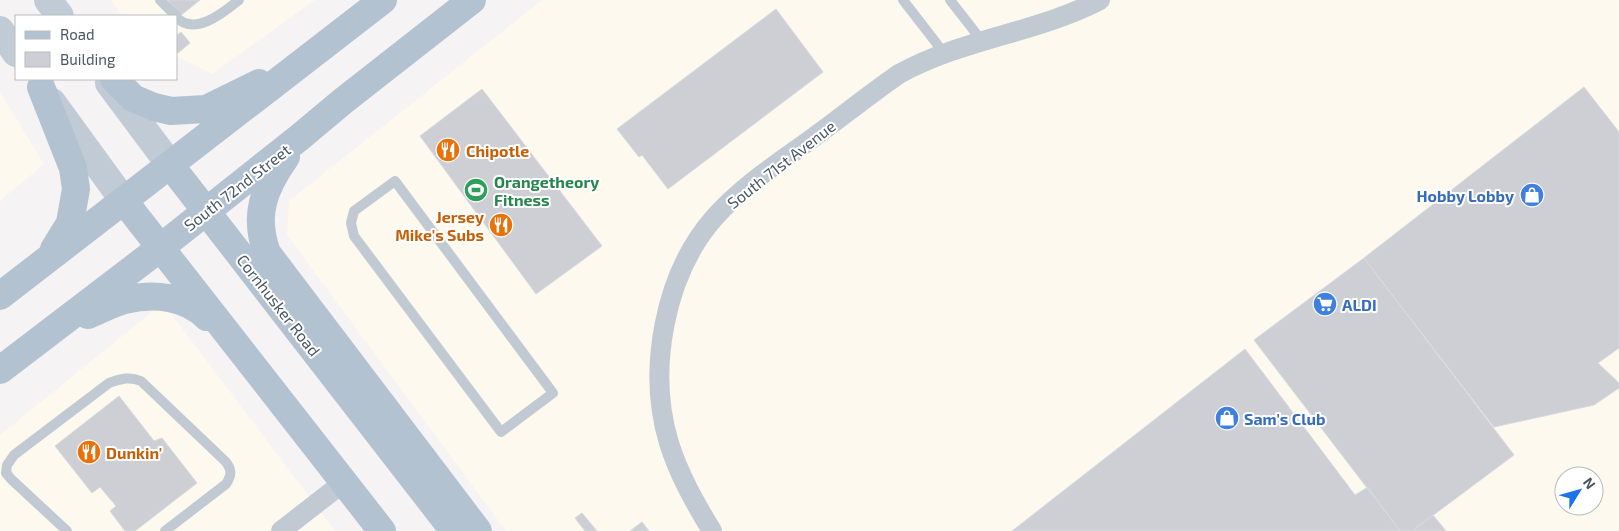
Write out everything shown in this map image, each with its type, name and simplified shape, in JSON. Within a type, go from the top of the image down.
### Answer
[{"type":"main road","points":[[48,0],[59,15]]},
{"type":"main road","points":[[0,296],[171,166],[383,0]]},
{"type":"main road","name":"South 72nd Street","points":[[0,370],[160,248],[300,137],[342,101],[472,0]]},
{"type":"main road","points":[[0,30],[15,52]]},
{"type":"main road","points":[[115,80],[134,98],[154,107],[171,111],[188,111],[206,109],[303,62]]},
{"type":"main road","name":"Cornhusker Road","points":[[107,80],[171,166],[454,531]]},
{"type":"main road","points":[[38,83],[124,202],[382,531]]},
{"type":"main road","points":[[38,83],[73,168],[76,189],[70,223],[48,259]]},
{"type":"main road","points":[[300,137],[270,182],[262,200],[260,218],[262,239],[267,253],[478,531]]},
{"type":"main road","points":[[54,328],[125,300],[162,296],[180,300],[202,312],[229,337]]},
{"type":"street","name":"South 71st Avenue","points":[[712,531],[695,504],[680,473],[662,412],[660,380],[661,348],[667,315],[679,275],[688,255],[700,237],[714,218],[730,202],[766,172],[899,74],[920,62],[944,53],[1028,29],[1082,9],[1100,0]]},
{"type":"street","points":[[281,531],[344,482]]},
{"type":"lane","points":[[160,0],[174,15]]},
{"type":"lane","points":[[178,18],[193,25],[209,21],[239,0]]},
{"type":"lane","points":[[903,0],[944,53]]},
{"type":"lane","points":[[950,0],[982,41]]},
{"type":"lane","points":[[395,181],[553,393],[501,432],[354,236],[351,223],[354,211],[395,181]]},
{"type":"lane","points":[[67,531],[11,479],[6,473],[7,465],[14,455],[110,383],[132,377],[141,381],[230,467],[231,476],[226,484],[165,531]]},
{"type":"shaded area","points":[[111,0],[315,0],[212,74],[178,57],[178,15],[121,15]]},
{"type":"shaded area","points":[[542,0],[1619,0],[1619,531],[506,531],[287,235],[289,201]]},
{"type":"shaded area","points":[[0,92],[44,164],[0,201]]},
{"type":"shaded area","points":[[163,303],[335,531],[0,531],[0,435]]},
{"type":"building","points":[[168,0],[200,0],[180,16]]},
{"type":"building","points":[[776,9],[823,72],[668,189],[642,155],[639,157],[617,129]]},
{"type":"building","points":[[181,32],[190,43],[178,53],[178,34]]},
{"type":"building","name":"Hobby Lobby","points":[[1584,87],[1619,132],[1619,348],[1598,363],[1619,383],[1619,388],[1594,405],[1494,427],[1364,258]]},
{"type":"building","points":[[482,89],[602,246],[536,294],[420,136]]},
{"type":"building","points":[[1364,258],[1514,455],[1412,531],[1400,531],[1254,340]]},
{"type":"building","name":"Sam's Club","points":[[1245,349],[1355,495],[1368,487],[1400,531],[1012,531]]},
{"type":"building","points":[[119,396],[154,441],[162,438],[197,483],[135,531],[125,531],[110,511],[116,506],[100,487],[92,493],[55,446]]},
{"type":"building","points":[[582,513],[597,531],[585,531],[575,518]]},
{"type":"building","points":[[1433,515],[1446,531],[1412,531]]},
{"type":"building","points":[[642,522],[649,531],[630,531]]},
{"type":"place","name":"Chipotle","points":[[448,150]]},
{"type":"place","name":"Orangetheory Fitness","points":[[476,190]]},
{"type":"place","name":"Hobby Lobby","points":[[1532,195]]},
{"type":"place","name":"Jersey Mike's Subs","points":[[501,225]]},
{"type":"place","name":"ALDI","points":[[1325,304]]},
{"type":"place","name":"Sam's Club","points":[[1227,418]]},
{"type":"place","name":"Dunkin'","points":[[89,452]]}]
